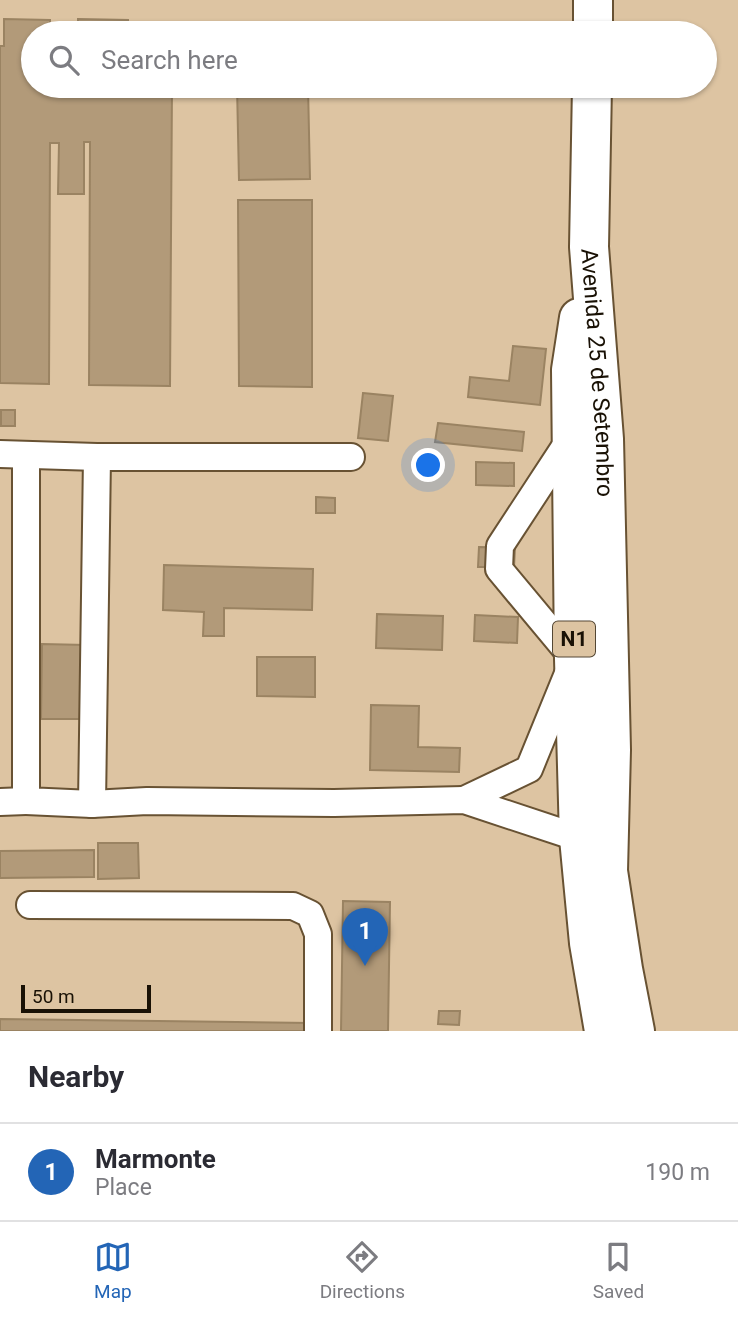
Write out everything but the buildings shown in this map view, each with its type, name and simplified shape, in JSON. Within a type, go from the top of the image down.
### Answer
[{"type":"highway","points":[[593,0],[593,21]]},
{"type":"highway","name":"N1","points":[[589,247],[592,98]]},
{"type":"highway","name":"Avenida 25 de Setembro","points":[[589,247],[571,370],[574,659],[579,838],[589,943],[604,1031]]},
{"type":"highway","name":"Avenida 25 de Setembro","points":[[589,247],[604,439],[611,750],[608,871],[635,1031]]},
{"type":"lane","points":[[464,800],[528,769],[574,659],[499,569],[500,546],[572,436]]},
{"type":"lane","points":[[351,457],[97,457],[13,454],[13,801],[92,804],[147,801],[334,803],[464,800],[579,838]]},
{"type":"lane","points":[[92,804],[97,457]]},
{"type":"lane","points":[[30,905],[293,906],[310,914],[318,934],[318,1031]]},
{"type":"place","name":"Marmonte","points":[[365,966]]}]
